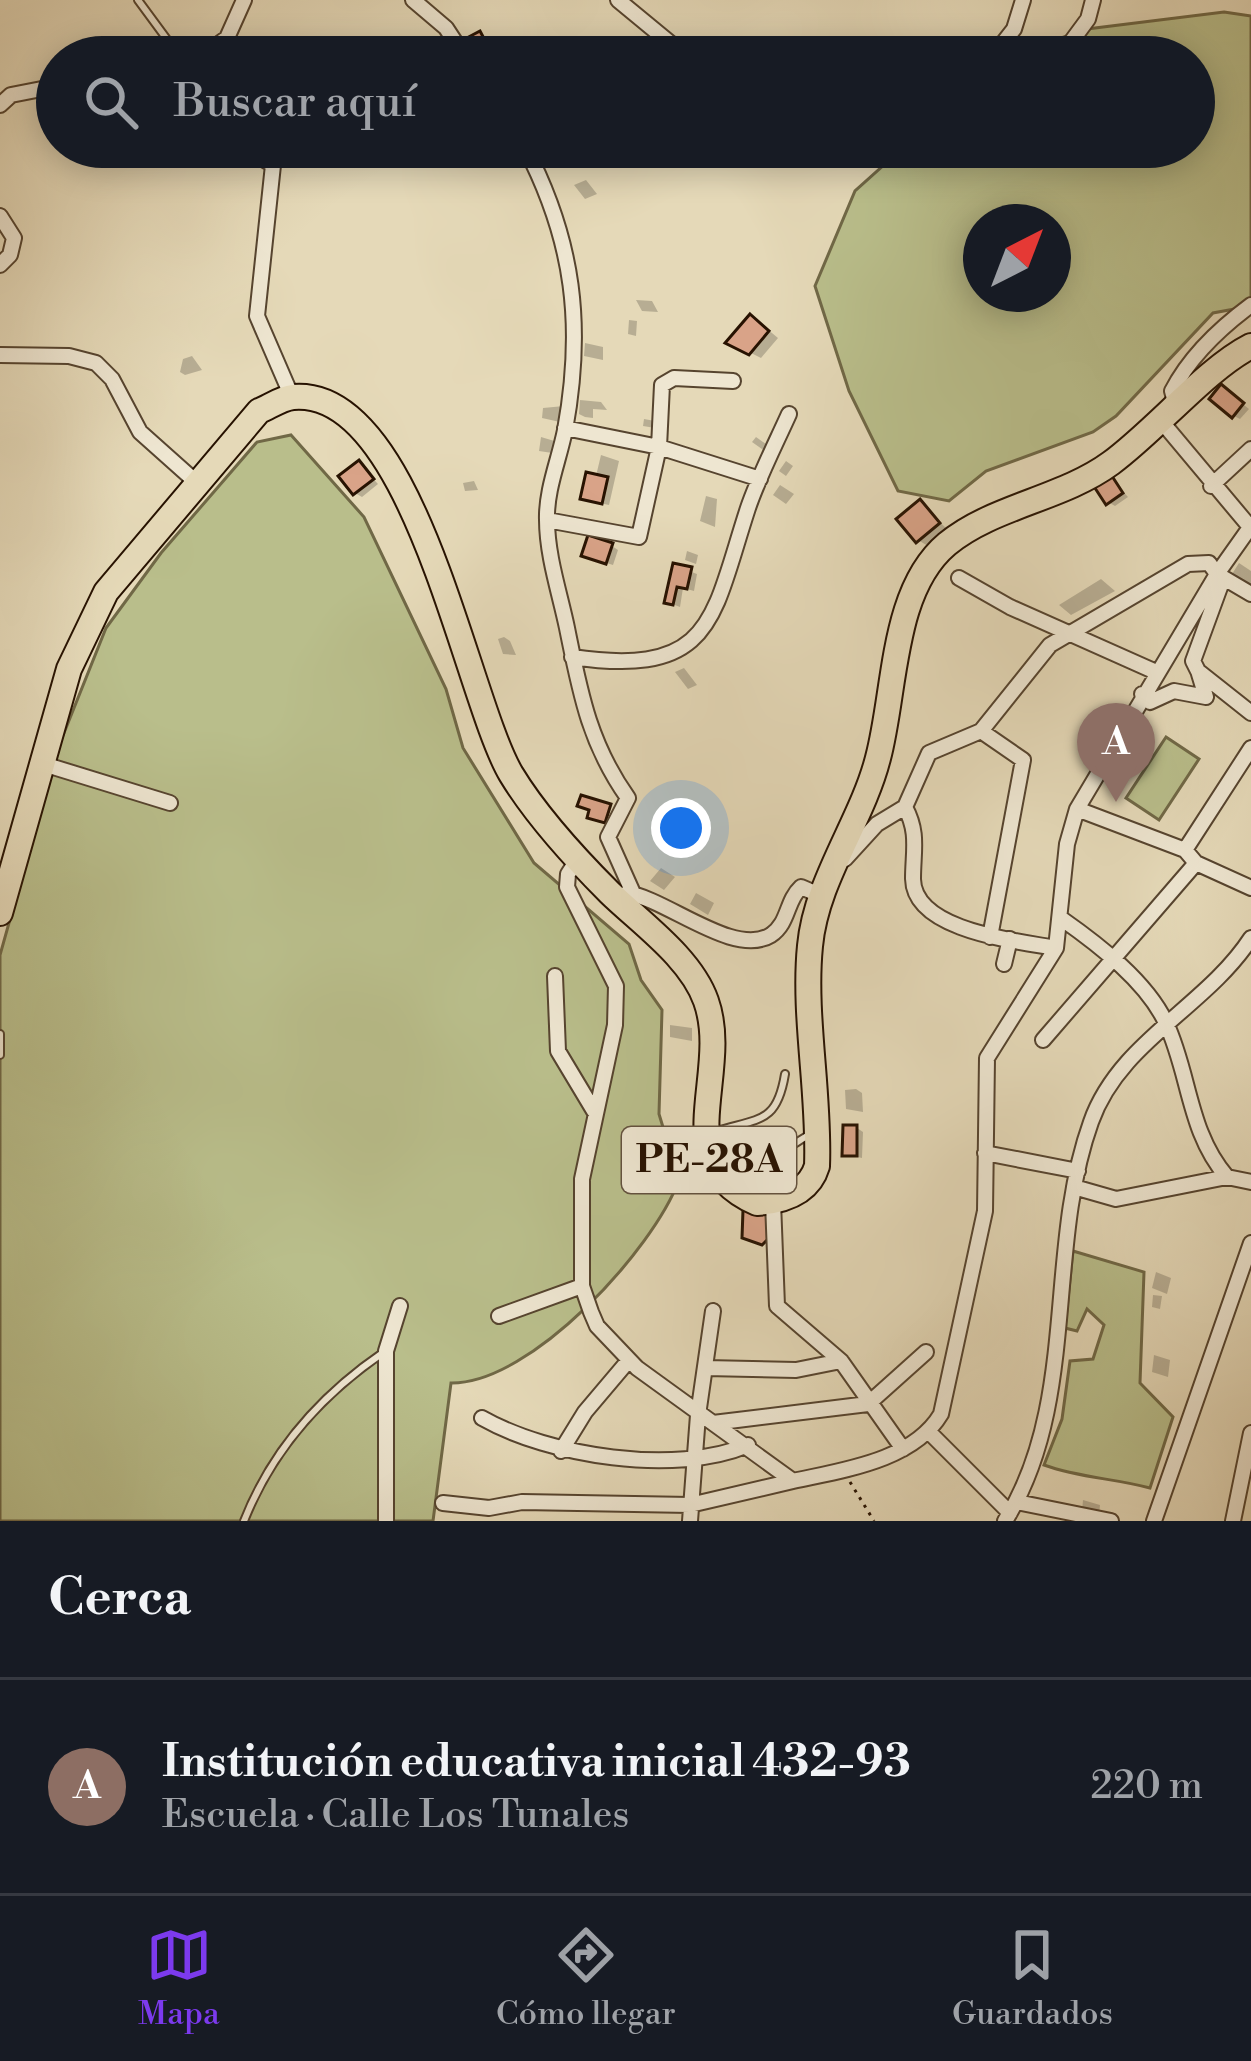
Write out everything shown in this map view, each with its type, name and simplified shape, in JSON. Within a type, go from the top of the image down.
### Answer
[{"type":"highway","name":"PE-28A","points":[[292,397],[336,412],[382,452],[411,504],[510,771],[577,860],[621,893],[676,956],[706,1000],[713,1041],[706,1143],[717,1175],[757,1203],[791,1197],[813,1179],[818,1130],[810,946],[822,896],[878,760],[907,614],[926,566],[950,541],[1079,484],[1170,416],[1224,363],[1251,346]]},
{"type":"highway","points":[[0,913],[69,669],[106,592],[259,411],[292,397]]},
{"type":"street","points":[[228,36],[244,0]]},
{"type":"street","points":[[412,0],[451,36]]},
{"type":"street","points":[[618,0],[662,36]]},
{"type":"street","points":[[1008,36],[1023,0]]},
{"type":"street","points":[[1075,36],[1088,19],[1093,0]]},
{"type":"street","points":[[0,105],[11,95],[36,90]]},
{"type":"street","points":[[273,168],[257,316],[292,397]]},
{"type":"street","points":[[534,168],[565,236],[574,338],[566,428],[547,520],[572,657],[594,744],[628,798],[608,837],[621,893],[743,940],[768,937],[783,925],[801,887],[822,896]]},
{"type":"street","points":[[0,215],[14,238],[10,255],[0,265]]},
{"type":"street","points":[[442,1503],[489,1514],[522,1502],[589,1514],[690,1513],[842,1470],[903,1449],[930,1432],[941,1414],[985,1211],[987,1058],[1056,948],[1067,844],[1077,809],[1142,694],[1250,527],[1211,486],[1170,416],[1172,391],[1180,375],[1226,323],[1251,305]]},
{"type":"street","points":[[0,355],[69,356],[96,363],[112,379],[140,432],[196,482]]},
{"type":"street","points":[[547,520],[639,537],[658,447],[657,399],[667,379],[733,381]]},
{"type":"street","points":[[572,657],[620,664],[695,640],[718,610],[760,479],[789,414]]},
{"type":"street","points":[[566,428],[658,447],[760,479]]},
{"type":"street","points":[[1211,486],[1251,449]]},
{"type":"street","points":[[833,871],[877,824],[905,806],[929,753],[981,731],[1051,645],[1067,633],[1187,564],[1209,563],[1220,576],[1251,594]]},
{"type":"street","points":[[1142,694],[1150,703],[1174,691],[1206,697],[1194,652],[1220,576]]},
{"type":"street","points":[[959,578],[1156,672]]},
{"type":"street","points":[[1198,671],[1251,713]]},
{"type":"street","points":[[981,731],[1023,760],[990,937]]},
{"type":"street","points":[[1185,850],[1251,748]]},
{"type":"street","points":[[40,763],[170,803]]},
{"type":"street","points":[[905,806],[916,827],[913,886],[920,903],[934,915],[990,937],[1056,948]]},
{"type":"street","points":[[1077,809],[1185,850],[1196,863],[1251,888]]},
{"type":"street","points":[[577,860],[568,874],[568,887],[616,986],[615,1025],[582,1179],[582,1286],[597,1326],[629,1360],[793,1481]]},
{"type":"street","points":[[1043,1040],[1196,863]]},
{"type":"street","points":[[1062,919],[1112,959],[1168,1027],[1195,1121],[1212,1160],[1226,1177]]},
{"type":"street","points":[[1011,1512],[1046,1418],[1077,1179],[1091,1122],[1111,1080],[1231,969],[1251,938]]},
{"type":"street","points":[[1004,964],[1010,940]]},
{"type":"street","points":[[555,976],[558,1051],[594,1111]]},
{"type":"street","points":[[985,1153],[1077,1179],[1116,1199],[1226,1177],[1251,1182]]},
{"type":"street","points":[[773,1202],[777,1306],[841,1360],[903,1449]]},
{"type":"street","points":[[1154,1521],[1251,1243]]},
{"type":"street","points":[[499,1316],[582,1286]]},
{"type":"street","points":[[386,1521],[386,1351],[400,1306]]},
{"type":"street","points":[[690,1513],[713,1311]]},
{"type":"street","points":[[712,1423],[868,1404],[926,1352]]},
{"type":"street","points":[[561,1451],[585,1412],[629,1360]]},
{"type":"street","points":[[706,1368],[796,1370],[841,1360]]},
{"type":"street","points":[[482,1418],[561,1451],[608,1458],[693,1456],[748,1445]]},
{"type":"street","points":[[930,1432],[1011,1512],[1111,1521]]},
{"type":"street","points":[[1233,1521],[1251,1433]]},
{"type":"lane","points":[[138,0],[165,36]]},
{"type":"lane","points":[[0,1034],[0,1055]]},
{"type":"lane","points":[[706,1143],[769,1116],[780,1101],[784,1074]]},
{"type":"lane","points":[[706,1143],[752,1163],[785,1152],[818,1130]]},
{"type":"lane","points":[[244,1521],[260,1480],[284,1446],[337,1384],[386,1351]]},
{"type":"path","points":[[842,1470],[874,1521]]},
{"type":"green space","points":[[1224,12],[1251,16],[1251,306],[1213,313],[1116,416],[1093,432],[986,471],[949,501],[898,491],[849,391],[815,286],[855,191],[881,168],[1215,168],[1215,36],[1067,36],[1087,29]]},
{"type":"green space","points":[[291,435],[364,517],[446,689],[463,748],[534,863],[629,944],[641,980],[662,1010],[659,1114],[679,1180],[644,1241],[585,1308],[517,1362],[483,1377],[451,1383],[433,1521],[0,1521],[0,955],[58,748],[106,628],[161,553],[257,442]]},
{"type":"green space","points":[[1166,737],[1199,759],[1159,820],[1126,798]]},
{"type":"green space","points":[[1073,1251],[1144,1272],[1140,1383],[1173,1417],[1150,1488],[1044,1465],[1062,1419],[1070,1361],[1093,1359],[1104,1325],[1087,1309],[1077,1331],[1065,1328]]},
{"type":"building","points":[[750,314],[769,331],[749,355],[725,343]]},
{"type":"building","points":[[1221,384],[1244,403],[1232,418],[1209,399]]},
{"type":"building","points":[[359,460],[374,479],[353,495],[338,476]]},
{"type":"building","points":[[586,472],[608,477],[602,504],[580,499]]},
{"type":"building","points":[[1110,473],[1123,493],[1106,505],[1093,485]]},
{"type":"building","points":[[920,499],[940,523],[916,543],[896,519]]},
{"type":"building","points":[[588,535],[613,543],[606,564],[581,556]]},
{"type":"building","points":[[673,563],[692,567],[687,589],[677,587],[673,605],[664,603]]},
{"type":"building","points":[[581,795],[611,804],[605,823],[587,818],[589,810],[577,806]]},
{"type":"building","points":[[843,1125],[857,1125],[857,1156],[842,1156]]},
{"type":"building","points":[[743,1210],[769,1211],[768,1239],[762,1245],[742,1238]]},
{"type":"place","name":"Institución educativa inicial 432-93","points":[[1116,802]]}]
